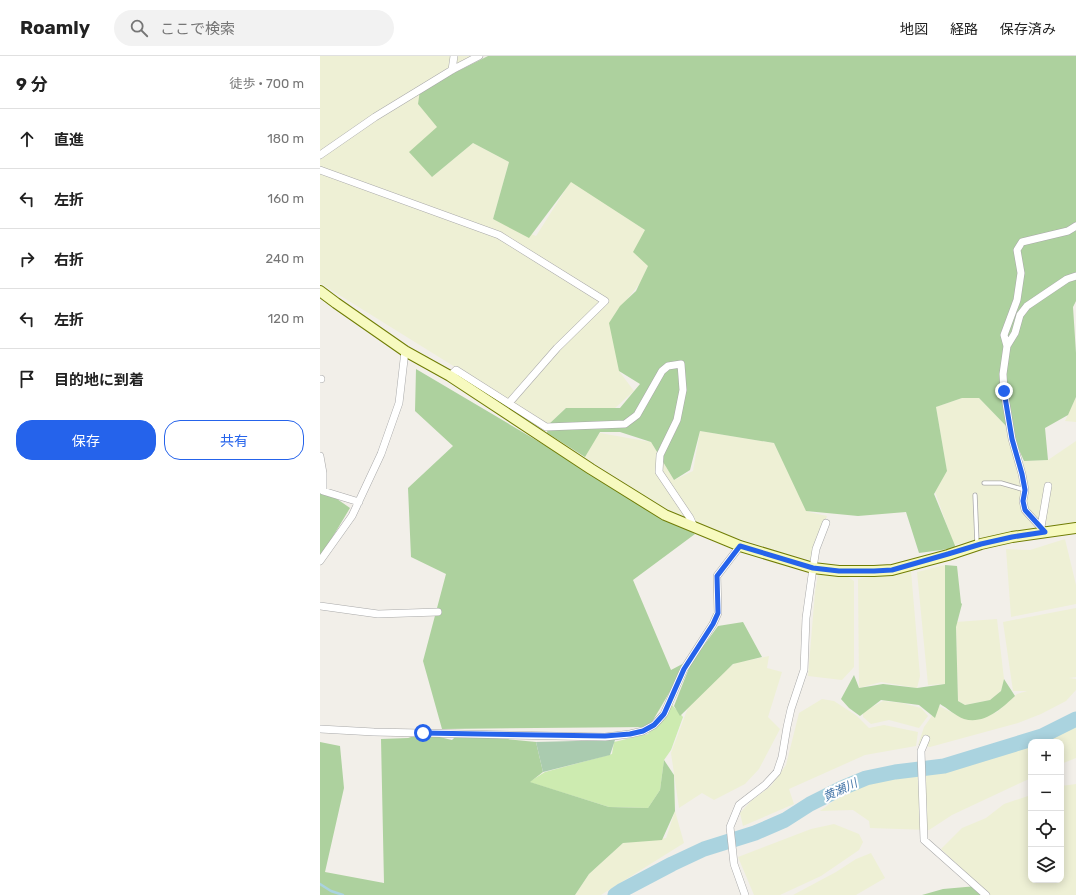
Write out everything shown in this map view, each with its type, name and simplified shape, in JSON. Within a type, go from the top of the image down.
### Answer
[{"type":"street","points":[[452,70],[454,56]]},
{"type":"street","points":[[320,155],[375,117],[452,70],[479,56]]},
{"type":"street","points":[[320,170],[499,235],[605,301],[557,348],[509,403]]},
{"type":"street","points":[[1043,529],[1025,510],[1023,501],[1025,490],[1012,439],[1004,391],[1003,374],[1007,346],[1004,335],[1017,300],[1021,273],[1017,250],[1022,242],[1068,231],[1076,226]]},
{"type":"street","points":[[1007,346],[1015,333],[1020,314],[1027,306],[1067,279],[1076,276]]},
{"type":"street","points":[[320,291],[405,351],[450,376],[591,469],[665,515],[740,546],[813,568],[839,571],[892,570],[978,544],[1043,529],[1076,528]]},
{"type":"street","points":[[320,561],[352,516],[381,454],[399,403],[405,351]]},
{"type":"street","points":[[450,376],[456,370],[546,427],[625,424],[637,415],[662,371],[668,366],[681,364],[683,390],[677,420],[660,455],[659,472],[690,518],[694,527]]},
{"type":"street","points":[[320,456],[323,473],[323,491],[359,502]]},
{"type":"street","points":[[1043,529],[1048,486]]},
{"type":"street","points":[[745,895],[734,864],[730,827],[739,805],[765,785],[777,772],[782,757],[791,709],[804,670],[806,618],[813,568],[816,549],[826,523]]},
{"type":"street","points":[[320,729],[374,732],[605,736],[630,734],[643,731],[654,725],[664,714],[684,669],[713,624],[718,613],[717,576],[740,546]]},
{"type":"street","points":[[320,606],[378,614],[438,612]]},
{"type":"street","points":[[926,739],[921,751],[924,840],[986,895]]},
{"type":"lane","points":[[984,483],[1001,483],[1025,490]]},
{"type":"lane","points":[[975,495],[978,544]]},
{"type":"green space","points":[[320,56],[479,56],[418,104],[438,127],[432,177],[473,143],[509,162],[493,219],[536,236],[571,181],[645,230],[648,266],[641,282],[613,317],[619,371],[634,391],[615,408],[566,408],[548,425],[320,283]]},
{"type":"green space","points":[[488,56],[1076,56],[1076,301],[1073,307],[1076,353],[1076,397],[1068,415],[1045,428],[1048,460],[1024,461],[1010,430],[979,398],[962,398],[936,407],[947,471],[934,494],[956,548],[919,553],[906,512],[858,516],[806,511],[774,443],[700,431],[690,470],[674,480],[651,442],[620,432],[600,432],[585,457],[547,433],[548,425],[566,408],[620,408],[640,384],[619,371],[609,323],[620,306],[636,291],[648,266],[633,252],[645,230],[571,182],[529,238],[493,219],[509,162],[473,143],[432,177],[409,152],[437,127],[418,104],[420,90]]},
{"type":"green space","points":[[416,369],[695,534],[633,580],[671,670],[688,661],[649,727],[442,729],[423,661],[446,574],[411,557],[408,488],[453,446],[415,411]]},
{"type":"green space","points":[[1076,397],[1076,422],[1065,421]]},
{"type":"green space","points":[[962,398],[979,398],[1010,430],[1021,461],[1048,460],[1076,441],[1076,525],[1037,527],[954,545],[935,492],[947,471],[936,407]]},
{"type":"green space","points":[[700,431],[774,443],[809,512],[827,516],[813,561],[700,527],[659,505],[583,456],[600,433],[651,442],[674,480],[693,471]]},
{"type":"green space","points":[[320,476],[327,492],[350,508],[320,558]]},
{"type":"green space","points":[[1065,539],[1076,585],[1076,604],[1011,617],[1006,549],[1030,550]]},
{"type":"green space","points":[[945,565],[945,684],[928,685],[917,572]]},
{"type":"green space","points":[[945,565],[957,566],[962,604],[956,627],[958,701],[965,705],[990,700],[1001,691],[1004,679],[1015,696],[992,714],[979,720],[964,719],[940,704],[935,718],[919,705],[881,700],[860,716],[849,708],[841,699],[854,675],[859,688],[883,684],[917,688],[945,684]]},
{"type":"green space","points":[[911,571],[920,676],[917,688],[881,682],[859,688],[858,579]]},
{"type":"green space","points":[[818,574],[848,577],[854,581],[854,667],[842,680],[808,676],[815,592]]},
{"type":"green space","points":[[1076,608],[1076,677],[1069,678],[1076,679],[1076,690],[1066,701],[1041,714],[1018,723],[930,747],[918,745],[924,727],[939,706],[965,719],[979,719],[997,712],[1017,694],[1027,691],[1013,691],[1003,622]]},
{"type":"green space","points":[[997,619],[1004,679],[1001,691],[990,700],[965,705],[958,701],[956,622]]},
{"type":"green space","points":[[743,622],[762,657],[733,664],[680,716],[674,706],[691,663],[718,626]]},
{"type":"green space","points":[[769,656],[767,668],[782,672],[768,717],[780,729],[759,769],[745,784],[714,800],[702,793],[679,808],[671,753],[692,697],[735,663]]},
{"type":"green space","points":[[822,699],[834,701],[857,716],[869,728],[884,725],[918,732],[916,746],[865,755],[789,789],[794,804],[743,826],[740,813],[751,801],[771,786],[786,765],[799,713]]},
{"type":"green space","points":[[883,701],[902,703],[921,708],[928,716],[919,728],[889,720],[871,724],[863,717],[863,710]]},
{"type":"green space","points":[[671,704],[683,717],[671,750],[664,760],[660,790],[648,808],[609,807],[529,782],[545,772],[612,754],[614,742],[648,734]]},
{"type":"green space","points":[[1076,724],[1076,758],[1064,763],[1064,739],[1044,739]]},
{"type":"green space","points":[[423,733],[452,740],[458,734],[536,742],[543,772],[530,782],[609,807],[648,808],[660,790],[664,760],[674,775],[675,811],[662,840],[623,843],[589,874],[575,895],[320,895],[320,742],[340,746],[344,788],[325,872],[384,883],[381,739],[408,738]]},
{"type":"green space","points":[[615,740],[610,755],[543,772],[536,742]]},
{"type":"green space","points":[[1028,745],[1028,779],[952,815],[929,830],[870,828],[869,821],[853,810],[820,811],[851,788],[867,782],[899,775],[952,768]]},
{"type":"green space","points":[[1076,784],[1076,895],[990,895],[941,849],[962,828],[986,818],[1004,804],[1028,796],[1028,883],[1064,883],[1064,786]]},
{"type":"green space","points":[[675,811],[684,843],[601,895],[575,895],[589,874],[623,843],[666,838]]},
{"type":"green space","points":[[834,824],[859,834],[863,842],[859,850],[821,876],[780,895],[754,895],[738,857],[811,829]]},
{"type":"green space","points":[[871,853],[885,878],[856,895],[793,895],[836,872],[856,859]]},
{"type":"green space","points":[[977,886],[985,895],[922,895],[943,889]]},
{"type":"waterway","name":"黄瀬川","points":[[615,895],[672,864],[704,849],[755,833],[785,820],[810,804],[866,778],[895,772],[944,766],[1042,736],[1076,719]]},
{"type":"waterway","points":[[320,884],[331,891],[343,895]]},
{"type":"route","points":[[423,733],[605,736],[630,734],[643,731],[654,725],[664,714],[684,669],[713,624],[718,613],[717,576],[740,546],[813,568],[839,571],[874,571],[892,570],[981,544],[1045,532],[1025,510],[1023,501],[1025,490],[1012,439],[1004,391]]}]
